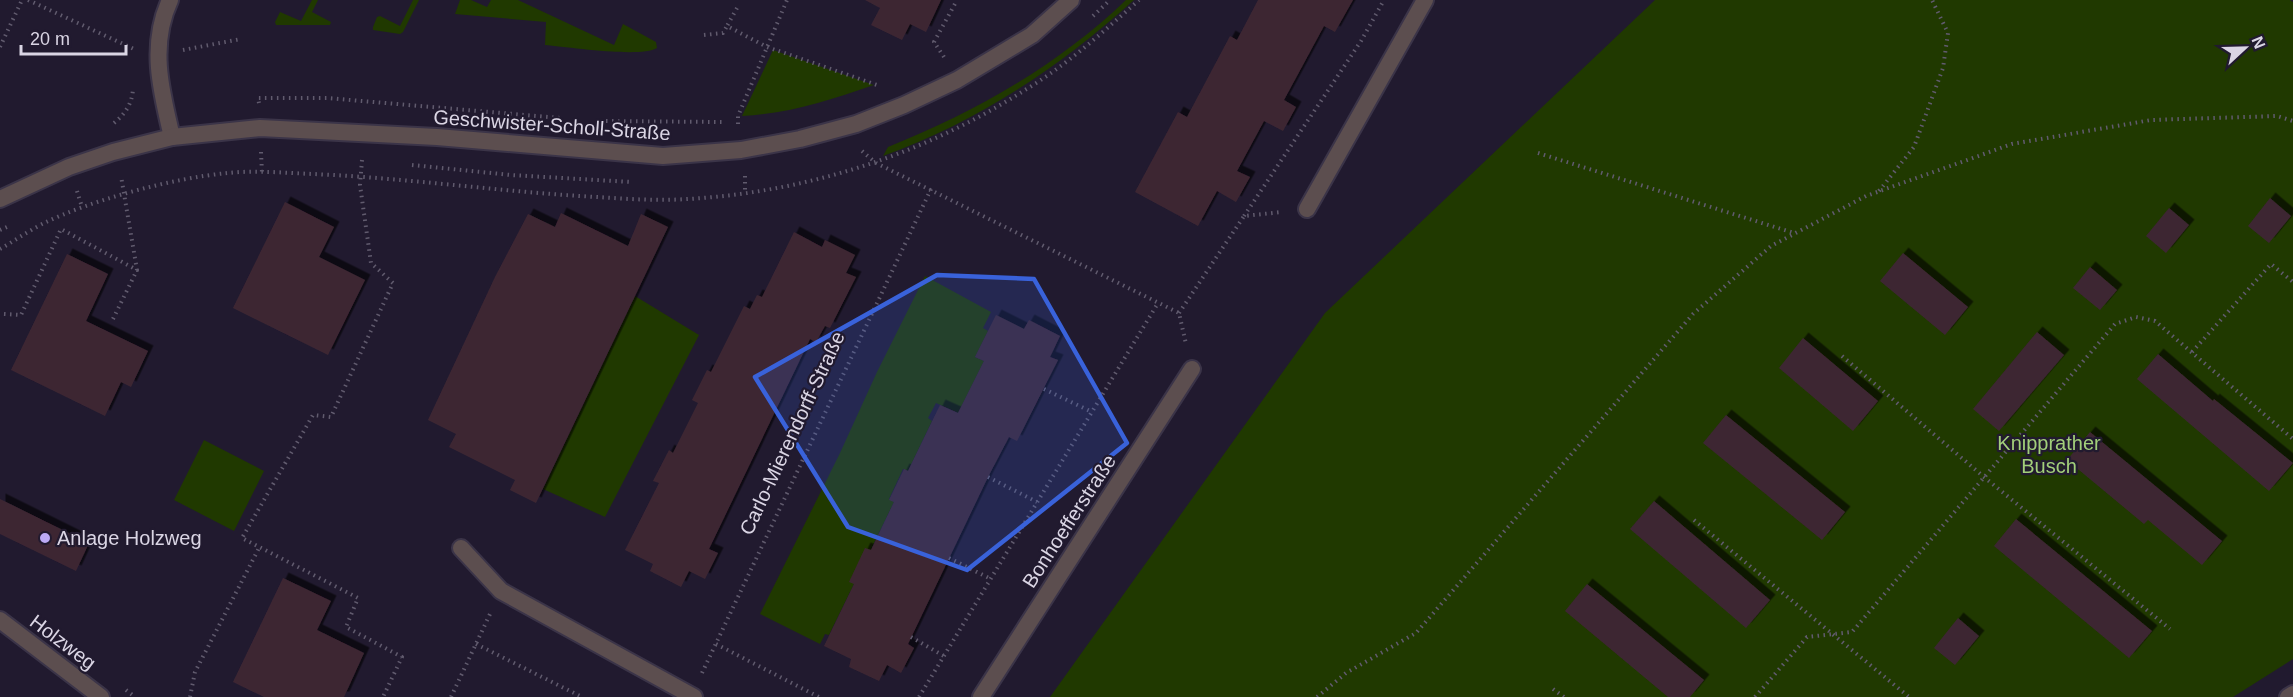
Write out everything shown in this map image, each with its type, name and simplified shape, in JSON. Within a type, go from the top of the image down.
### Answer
[{"type":"street","points":[[170,0],[164,11],[156,52],[162,95],[172,137]]},
{"type":"street","name":"Geschwister-Scholl-Straße","points":[[0,199],[80,163],[112,152],[172,137],[260,128],[437,137],[663,156],[741,150],[800,140],[856,124],[957,80],[1032,35],[1071,0]]},
{"type":"street","points":[[1307,209],[1425,0]]},
{"type":"street","name":"Bonhoefferstraße","points":[[981,697],[1192,369]]},
{"type":"street","points":[[461,548],[501,591],[693,696]]},
{"type":"street","name":"Holzweg","points":[[0,620],[101,697]]},
{"type":"street","points":[[2288,697],[2293,694]]},
{"type":"path","points":[[0,47],[22,0]]},
{"type":"path","points":[[746,193],[738,116],[787,0]]},
{"type":"path","points":[[940,52],[934,42],[957,0]]},
{"type":"path","points":[[1192,369],[1179,313],[1361,41],[1384,0]]},
{"type":"path","points":[[1878,191],[1914,147],[1943,68],[1948,33],[1932,0]]},
{"type":"path","points":[[704,35],[723,33],[737,8]]},
{"type":"path","points":[[727,26],[767,47],[881,87],[873,90]]},
{"type":"path","points":[[130,48],[131,59]]},
{"type":"path","points":[[109,126],[125,113],[132,97],[134,81]]},
{"type":"path","points":[[1317,697],[1346,673],[1416,633],[1693,314],[1771,246],[1866,196],[2012,144],[2151,120],[2277,116],[2293,121]]},
{"type":"path","points":[[738,123],[749,122]]},
{"type":"path","points":[[861,150],[876,163],[1179,313]]},
{"type":"path","points":[[1538,153],[1795,233]]},
{"type":"path","points":[[362,160],[360,186],[371,263],[393,283],[331,417],[313,415],[242,538],[358,598],[346,627],[402,657],[383,697]]},
{"type":"path","points":[[113,319],[137,270],[120,176]]},
{"type":"path","name":"Carlo-Mierendorff-Straße","points":[[693,696],[931,189]]},
{"type":"path","points":[[1244,216],[1307,209]]},
{"type":"path","points":[[4,314],[21,315],[61,229],[137,270]]},
{"type":"path","points":[[2192,352],[2271,264],[2293,282]]},
{"type":"path","points":[[919,697],[1158,303]]},
{"type":"path","points":[[1755,697],[1808,637],[1852,632],[2115,324],[2136,317],[2155,321],[2293,439]]},
{"type":"path","points":[[1842,356],[1984,477],[2170,630]]},
{"type":"path","points":[[1044,389],[1092,412]]},
{"type":"path","points":[[988,477],[1037,502]]},
{"type":"path","points":[[1694,520],[1909,697]]},
{"type":"path","points":[[189,697],[195,672],[260,548]]},
{"type":"path","points":[[949,558],[991,579]]},
{"type":"path","points":[[450,697],[501,591]]},
{"type":"path","points":[[911,637],[944,656]]},
{"type":"path","points":[[476,644],[582,697]]},
{"type":"path","points":[[716,644],[819,697]]},
{"type":"path","points":[[1553,689],[1563,697]]},
{"type":"highlighted area","points":[[937,275],[1034,279],[1127,443],[967,570],[848,527],[755,377]]},
{"type":"green space","points":[[312,0],[318,0],[312,12],[331,22],[330,25],[276,25],[275,22],[280,12],[301,21]]},
{"type":"green space","points":[[413,0],[419,0],[403,32],[400,34],[373,30],[377,17],[380,16],[400,26]]},
{"type":"green space","points":[[460,0],[471,0],[487,7],[491,0],[518,0],[614,45],[623,24],[656,42],[657,48],[648,51],[620,52],[545,45],[546,22],[455,14]]},
{"type":"green space","points":[[1126,0],[1134,0],[1077,48],[1016,90],[952,127],[883,156],[888,147],[952,119],[1014,85],[1072,46]]},
{"type":"green space","name":"Knipprather Busch","points":[[1655,0],[2290,0],[2293,2],[2293,659],[2233,697],[1050,697],[1325,313]]},
{"type":"green space","points":[[773,50],[874,85],[793,109],[742,116]]},
{"type":"green space","points":[[925,276],[991,312],[983,328],[988,331],[975,357],[984,361],[958,413],[936,403],[928,418],[932,421],[908,471],[903,469],[889,499],[894,502],[829,635],[825,634],[820,644],[760,614]]},
{"type":"green space","points":[[635,296],[699,335],[605,517],[543,489]]},
{"type":"green space","points":[[204,440],[264,471],[234,531],[174,500]]},
{"type":"building","points":[[865,0],[941,0],[926,32],[910,24],[902,40],[871,25],[880,8]]},
{"type":"building","points":[[1258,0],[1353,0],[1335,32],[1324,26],[1284,100],[1296,107],[1283,131],[1264,121],[1237,171],[1250,177],[1236,202],[1217,191],[1198,226],[1135,192],[1178,112],[1187,117],[1230,36],[1237,40]]},
{"type":"building","points":[[2270,198],[2291,216],[2269,243],[2248,226]]},
{"type":"building","points":[[285,202],[334,227],[319,257],[365,280],[328,355],[233,308]]},
{"type":"building","points":[[2169,208],[2189,225],[2166,253],[2146,236]]},
{"type":"building","points":[[561,213],[628,246],[641,214],[668,227],[536,503],[510,490],[515,480],[449,447],[456,434],[428,420],[495,277],[528,214],[555,227]]},
{"type":"building","points":[[794,232],[822,247],[825,240],[855,255],[846,273],[856,277],[830,328],[825,326],[816,342],[810,339],[709,549],[718,553],[705,579],[689,571],[681,587],[650,571],[653,564],[625,550],[659,483],[653,481],[669,450],[673,453],[698,403],[692,400],[707,370],[711,372],[744,306],[750,309],[757,295],[762,297]]},
{"type":"building","points":[[1903,253],[1968,307],[1945,335],[1880,281]]},
{"type":"building","points":[[67,254],[108,274],[86,321],[148,351],[131,387],[121,382],[105,416],[11,370]]},
{"type":"building","points":[[2090,267],[2117,290],[2100,310],[2073,288]]},
{"type":"building","points":[[996,315],[1024,329],[1029,320],[1060,336],[1050,357],[1058,360],[1017,441],[1009,437],[988,477],[908,644],[914,648],[901,673],[887,665],[879,681],[849,667],[851,659],[824,646],[854,584],[849,582],[865,548],[871,550],[894,502],[889,500],[904,469],[908,471],[940,405],[958,413],[984,361],[975,357]]},
{"type":"building","points":[[2037,332],[2064,355],[1999,431],[1973,409]]},
{"type":"building","points":[[1803,338],[1878,401],[1853,431],[1779,368]]},
{"type":"building","points":[[2158,354],[2213,401],[2214,399],[2293,463],[2269,491],[2137,379]]},
{"type":"building","points":[[1726,415],[1845,512],[1822,540],[1703,443]]},
{"type":"building","points":[[2090,432],[2222,541],[2202,565],[2148,520],[2144,524],[2067,460]]},
{"type":"building","name":"Anlage Holzweg","points":[[0,499],[89,543],[76,571],[0,534]]},
{"type":"building","points":[[1654,501],[1770,600],[1746,628],[1630,529]]},
{"type":"building","points":[[2016,519],[2152,631],[2129,658],[1994,546]]},
{"type":"building","points":[[283,578],[331,601],[317,630],[364,653],[344,697],[264,697],[233,682]]},
{"type":"building","points":[[1587,584],[1704,680],[1690,697],[1668,697],[1565,611]]},
{"type":"building","points":[[1958,618],[1979,636],[1955,665],[1934,648]]},
{"type":"place","name":"Anlage Holzweg","points":[[45,538]]}]
